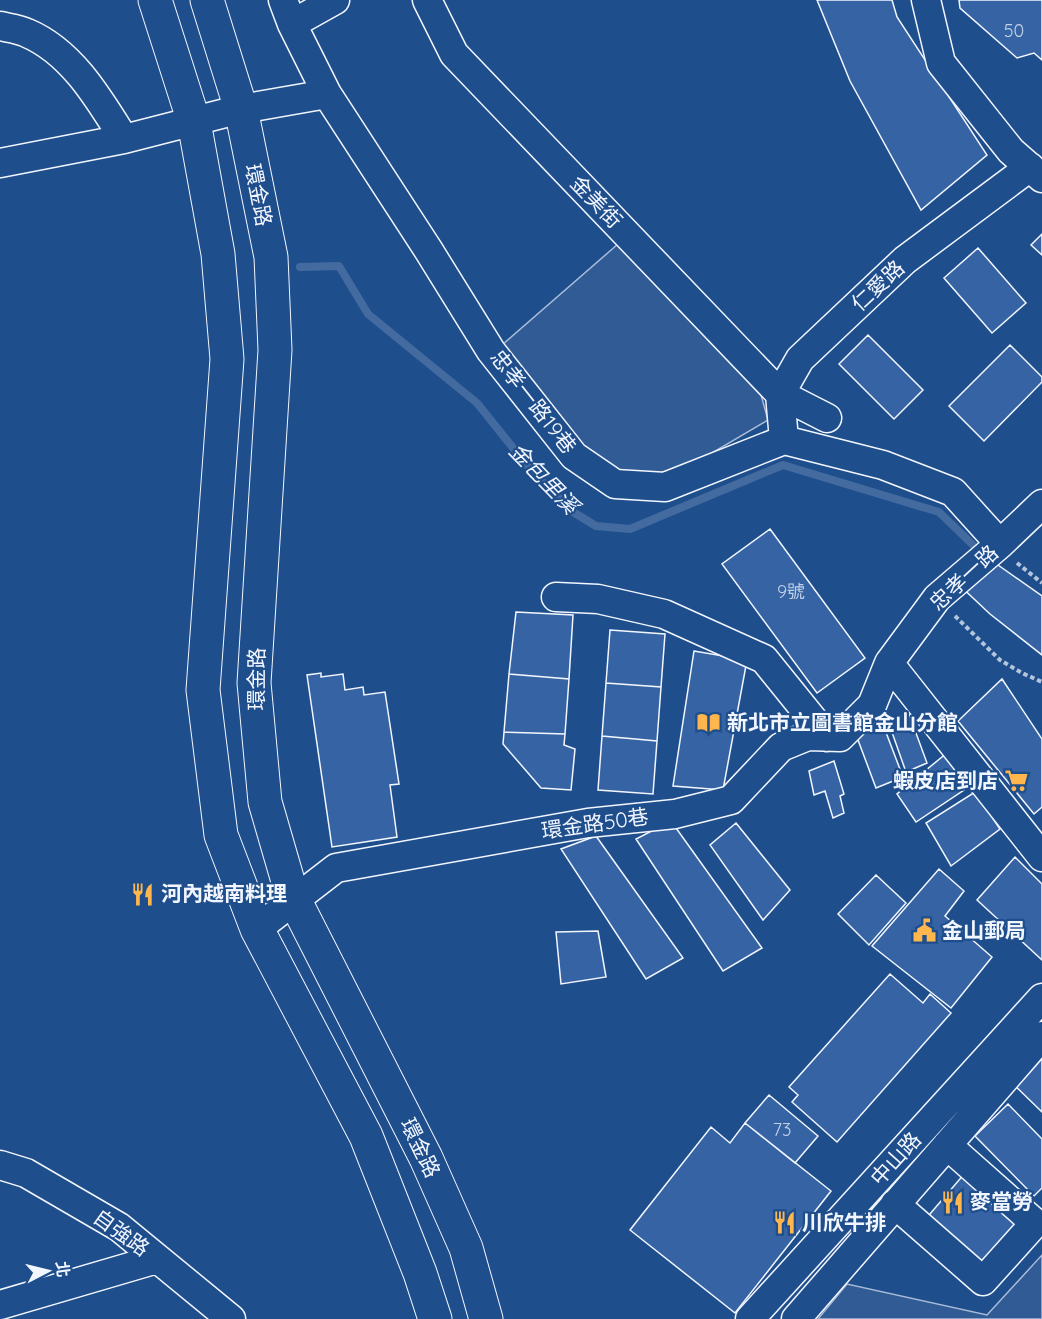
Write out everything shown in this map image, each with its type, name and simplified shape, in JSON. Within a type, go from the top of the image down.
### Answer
[{"type":"main road","name":"環金路","points":[[155,0],[194,122],[218,254],[227,359],[203,690],[221,836],[257,929],[366,1136],[420,1273],[435,1319]]},
{"type":"main road","name":"環金路","points":[[207,0],[241,109],[271,257],[275,350],[254,683],[265,801],[295,900],[426,1158],[466,1248],[486,1319]]},
{"type":"street","points":[[288,12],[334,0]]},
{"type":"street","name":"金美街","points":[[427,0],[454,54],[780,394],[826,418]]},
{"type":"street","name":"仁愛路","points":[[780,394],[800,359],[905,260],[1036,173],[1011,151],[942,63],[926,0]]},
{"type":"street","name":"忠孝一路19巷","points":[[288,12],[327,94],[491,351],[574,456],[615,484],[665,487],[784,440]]},
{"type":"street","points":[[0,26],[27,33],[61,54],[97,96],[124,139]]},
{"type":"street","points":[[0,163],[124,139],[241,109],[327,94]]},
{"type":"street","points":[[780,394],[784,440],[883,465],[953,492],[1000,544]]},
{"type":"street","name":"忠孝一路","points":[[889,663],[937,598],[1042,504]]},
{"type":"street","points":[[556,597],[598,599],[664,614],[764,659],[827,737]]},
{"type":"street","points":[[889,663],[1042,856]]},
{"type":"street","name":"環金路50巷","points":[[257,929],[336,868],[588,823],[675,814],[731,800],[781,747],[808,736],[840,737],[872,705],[889,663]]},
{"type":"street","name":"中山路","points":[[750,1319],[1042,998]]},
{"type":"street","name":"中山路","points":[[796,1319],[1042,1036]]},
{"type":"street","points":[[895,1204],[983,1281],[1035,1223],[947,1145]]},
{"type":"street","name":"自強路","points":[[0,1165],[26,1173],[119,1227],[231,1319]]},
{"type":"street","points":[[0,1305],[157,1259]]},
{"type":"path","points":[[937,598],[1000,660],[1022,674],[1042,682]]},
{"type":"shaded area","points":[[618,244],[761,395],[768,420],[683,470],[649,475],[619,473],[587,458],[502,345]]},
{"type":"shaded area","points":[[1042,1255],[1042,1319],[818,1319],[847,1284],[987,1315]]},
{"type":"building","points":[[817,0],[892,0],[897,17],[987,155],[921,210],[850,81]]},
{"type":"building","points":[[959,0],[1042,0],[1042,60],[1034,53],[1017,58],[960,8]]},
{"type":"building","points":[[1042,234],[1042,255],[1031,245]]},
{"type":"building","points":[[978,248],[1026,303],[992,333],[944,278]]},
{"type":"building","points":[[868,335],[923,390],[894,419],[839,364]]},
{"type":"building","points":[[1010,345],[1042,377],[1042,382],[984,441],[949,406]]},
{"type":"building","points":[[770,529],[865,658],[817,693],[722,564]]},
{"type":"building","points":[[988,558],[1042,596],[1042,655],[990,614],[956,582]]},
{"type":"building","points":[[516,612],[573,615],[569,679],[509,674]]},
{"type":"building","points":[[610,630],[665,634],[661,687],[606,683]]},
{"type":"building","name":"新北市立圖書館金山分館","points":[[694,651],[747,660],[723,790],[673,786]]},
{"type":"building","points":[[321,673],[321,677],[343,674],[345,690],[363,687],[364,695],[385,692],[399,784],[390,785],[397,837],[332,847],[307,675]]},
{"type":"building","points":[[509,674],[569,679],[565,734],[504,732]]},
{"type":"building","points":[[1002,679],[1042,739],[1042,807],[1034,814],[958,721]]},
{"type":"building","points":[[606,683],[661,687],[657,741],[602,736]]},
{"type":"building","points":[[879,714],[903,777],[876,788],[855,732]]},
{"type":"building","points":[[909,714],[927,763],[906,772],[888,721]]},
{"type":"building","points":[[504,732],[565,734],[564,745],[575,749],[571,790],[541,788],[503,744]]},
{"type":"building","points":[[602,736],[657,741],[653,794],[598,790]]},
{"type":"building","points":[[948,752],[973,784],[916,822],[897,794]]},
{"type":"building","points":[[834,761],[844,794],[840,796],[844,813],[833,818],[825,791],[814,795],[809,771]]},
{"type":"building","points":[[975,792],[1000,829],[951,866],[926,823]]},
{"type":"building","points":[[671,821],[762,948],[723,971],[636,839]]},
{"type":"building","points":[[736,823],[790,890],[763,920],[710,845]]},
{"type":"building","points":[[596,836],[683,958],[646,979],[561,849]]},
{"type":"building","points":[[1015,857],[1042,884],[1042,960],[977,900]]},
{"type":"building","name":"金山郵局","points":[[939,869],[964,891],[945,916],[992,957],[951,1008],[872,946]]},
{"type":"building","points":[[876,875],[906,903],[869,945],[838,914]]},
{"type":"building","points":[[598,931],[606,977],[561,984],[556,932]]},
{"type":"building","points":[[890,974],[923,1003],[930,994],[951,1013],[837,1142],[792,1102],[798,1095],[789,1087]]},
{"type":"building","points":[[1031,1049],[1042,1059],[1042,1112],[1006,1077]]},
{"type":"building","points":[[769,1095],[818,1136],[795,1163],[745,1123]]},
{"type":"building","points":[[1008,1104],[1042,1139],[1042,1188],[1034,1196],[975,1136]]},
{"type":"building","points":[[745,1123],[831,1191],[735,1313],[630,1230],[711,1127],[730,1143]]},
{"type":"building","points":[[965,1173],[1025,1222],[983,1270],[924,1221]]},
{"type":"waterway","name":"金包里溪","points":[[300,267],[339,266],[368,314],[477,403],[530,469],[573,512],[596,526],[630,529],[783,465],[939,512],[972,544]]},
{"type":"place","name":"新北市立圖書館金山分館","points":[[709,723]]},
{"type":"place","name":"蝦皮店到店","points":[[1016,781]]},
{"type":"place","name":"河內越南料理","points":[[143,894]]},
{"type":"place","name":"金山郵局","points":[[924,931]]},
{"type":"place","name":"麥當勞","points":[[952,1202]]},
{"type":"place","name":"川欣牛排","points":[[784,1223]]}]
